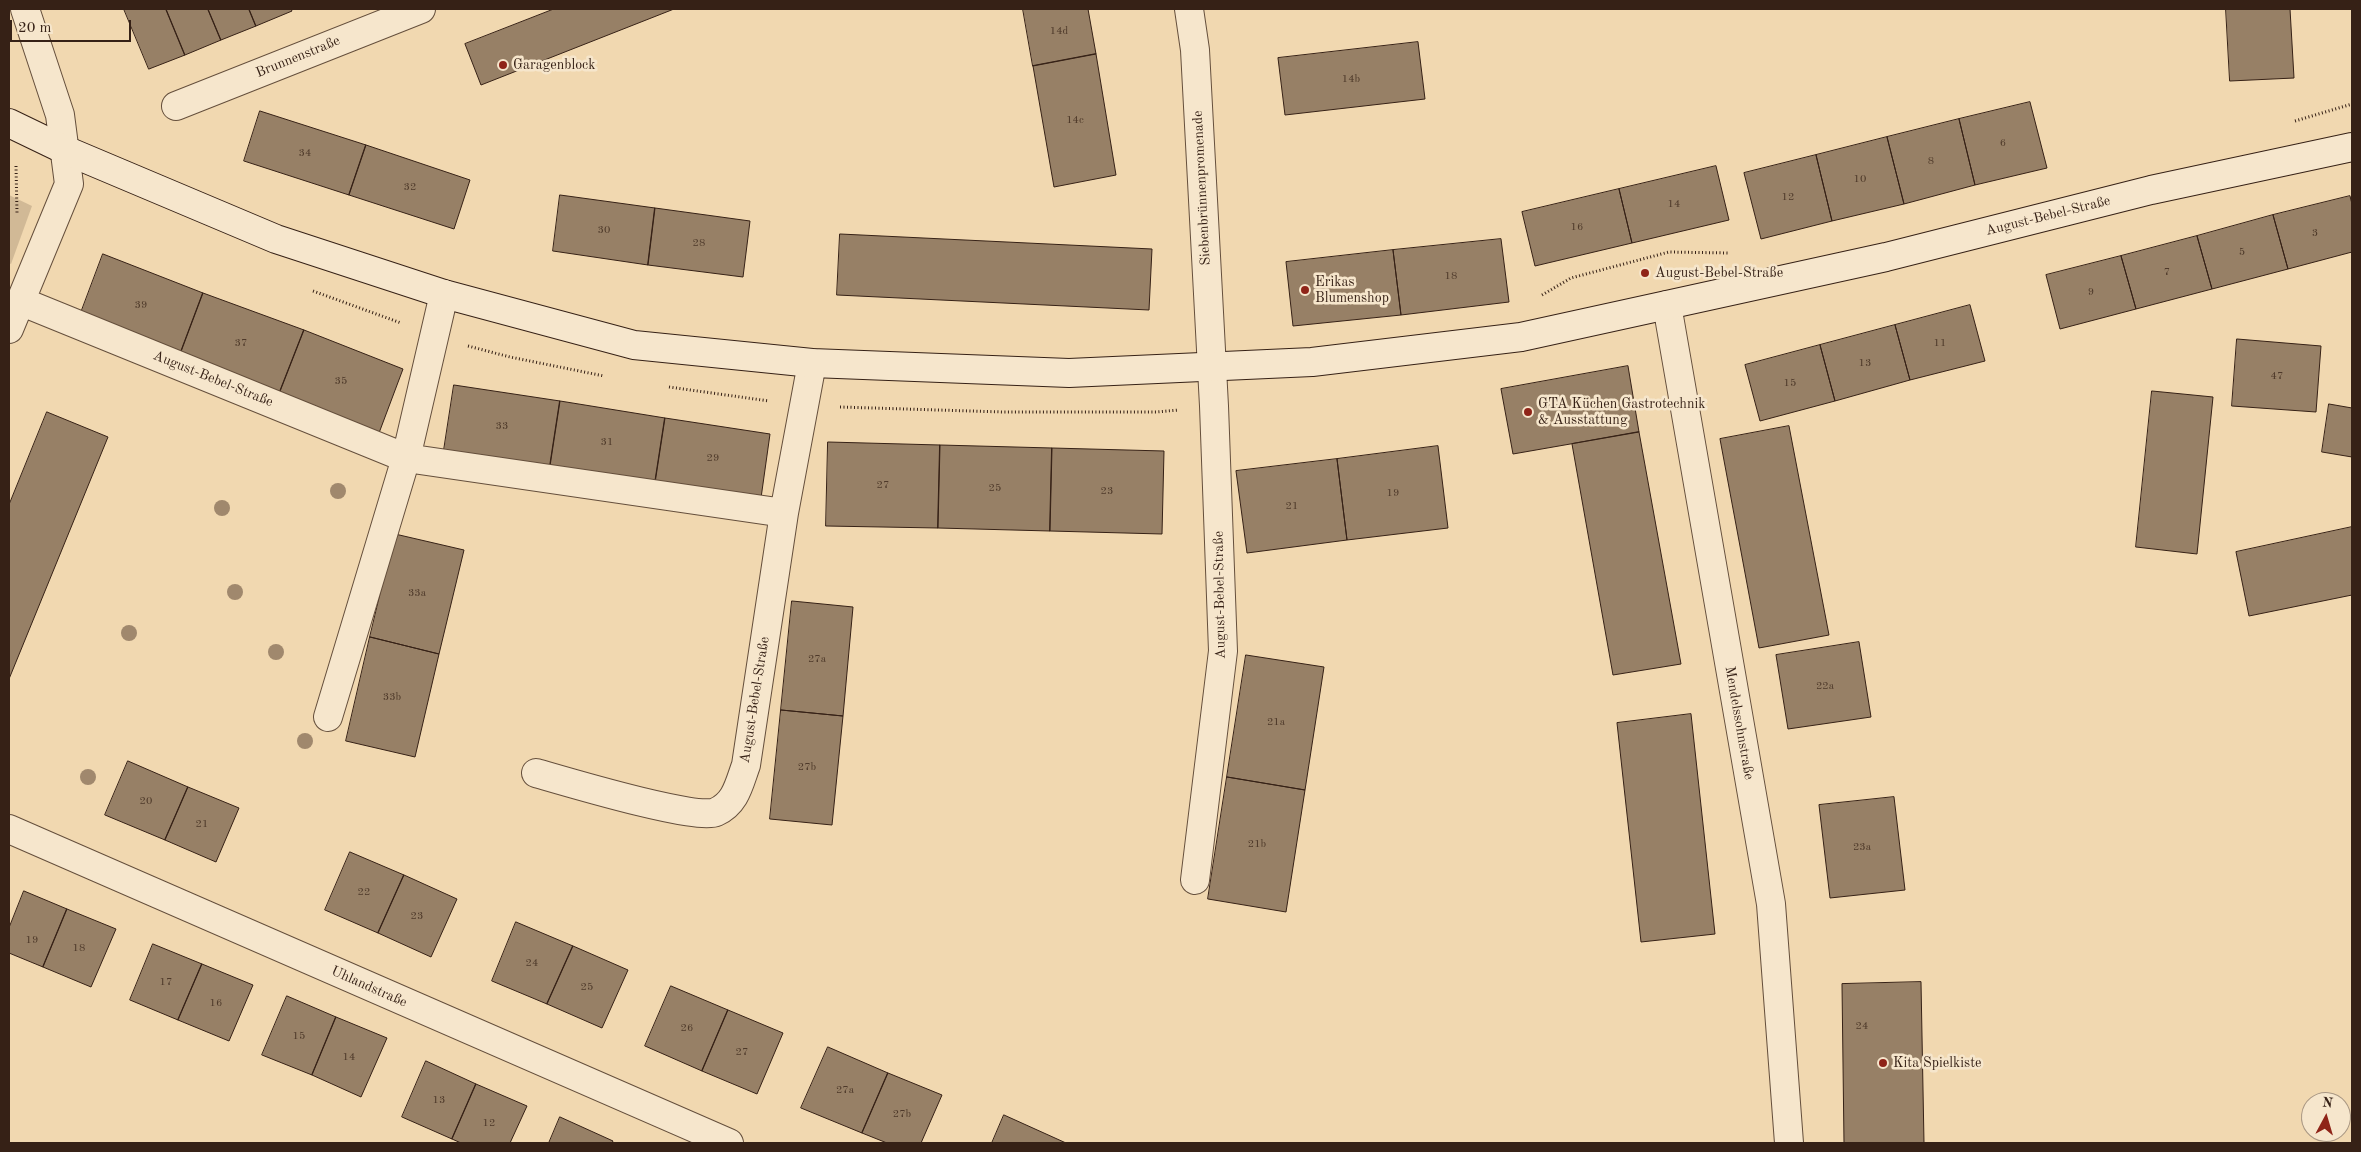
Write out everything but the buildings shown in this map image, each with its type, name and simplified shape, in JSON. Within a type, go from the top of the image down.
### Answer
[{"type":"street","points":[[9,329],[69,184],[60,116],[25,9]]},
{"type":"street","name":"Brunnenstraße","points":[[176,106],[421,9]]},
{"type":"street","name":"Siebenbrünnenpromenade","points":[[1189,9],[1195,50],[1211,368]]},
{"type":"street","name":"August-Bebel-Straße","points":[[9,123],[65,150],[276,239],[444,294],[634,345],[812,363],[1069,374],[1312,362],[1522,337],[1886,257],[2151,190],[2352,147]]},
{"type":"street","points":[[328,717],[406,458],[444,294]]},
{"type":"street","name":"August-Bebel-Straße","points":[[20,301],[406,458],[784,513]]},
{"type":"street","name":"Mendelssohnstraße","points":[[1667,305],[1771,904],[1789,1143]]},
{"type":"street","name":"August-Bebel-Straße","points":[[536,773],[672,809],[715,813],[733,800],[746,765],[784,513],[812,363]]},
{"type":"street","name":"August-Bebel-Straße","points":[[1195,880],[1223,651],[1211,368]]},
{"type":"street","name":"Uhlandstraße","points":[[9,829],[729,1143]]},
{"type":"path","points":[[16,158],[17,214]]},
{"type":"path","points":[[312,291],[435,336],[510,357],[608,377]]},
{"type":"path","points":[[667,386],[804,406],[1002,412],[1156,412],[1214,406]]},
{"type":"shaded area","points":[[9,195],[32,206],[11,264],[9,263]]},
{"type":"place","name":"Garagenblock","points":[[503,65]]},
{"type":"place","name":"August-Bebel-Straße","points":[[1645,273]]},
{"type":"place","name":"Erikas Blumenshop","points":[[1305,290]]},
{"type":"place","name":"GTA Küchen Gastrotechnik & Ausstattung","points":[[1528,412]]},
{"type":"place","name":"Kita Spielkiste","points":[[1883,1063]]}]
